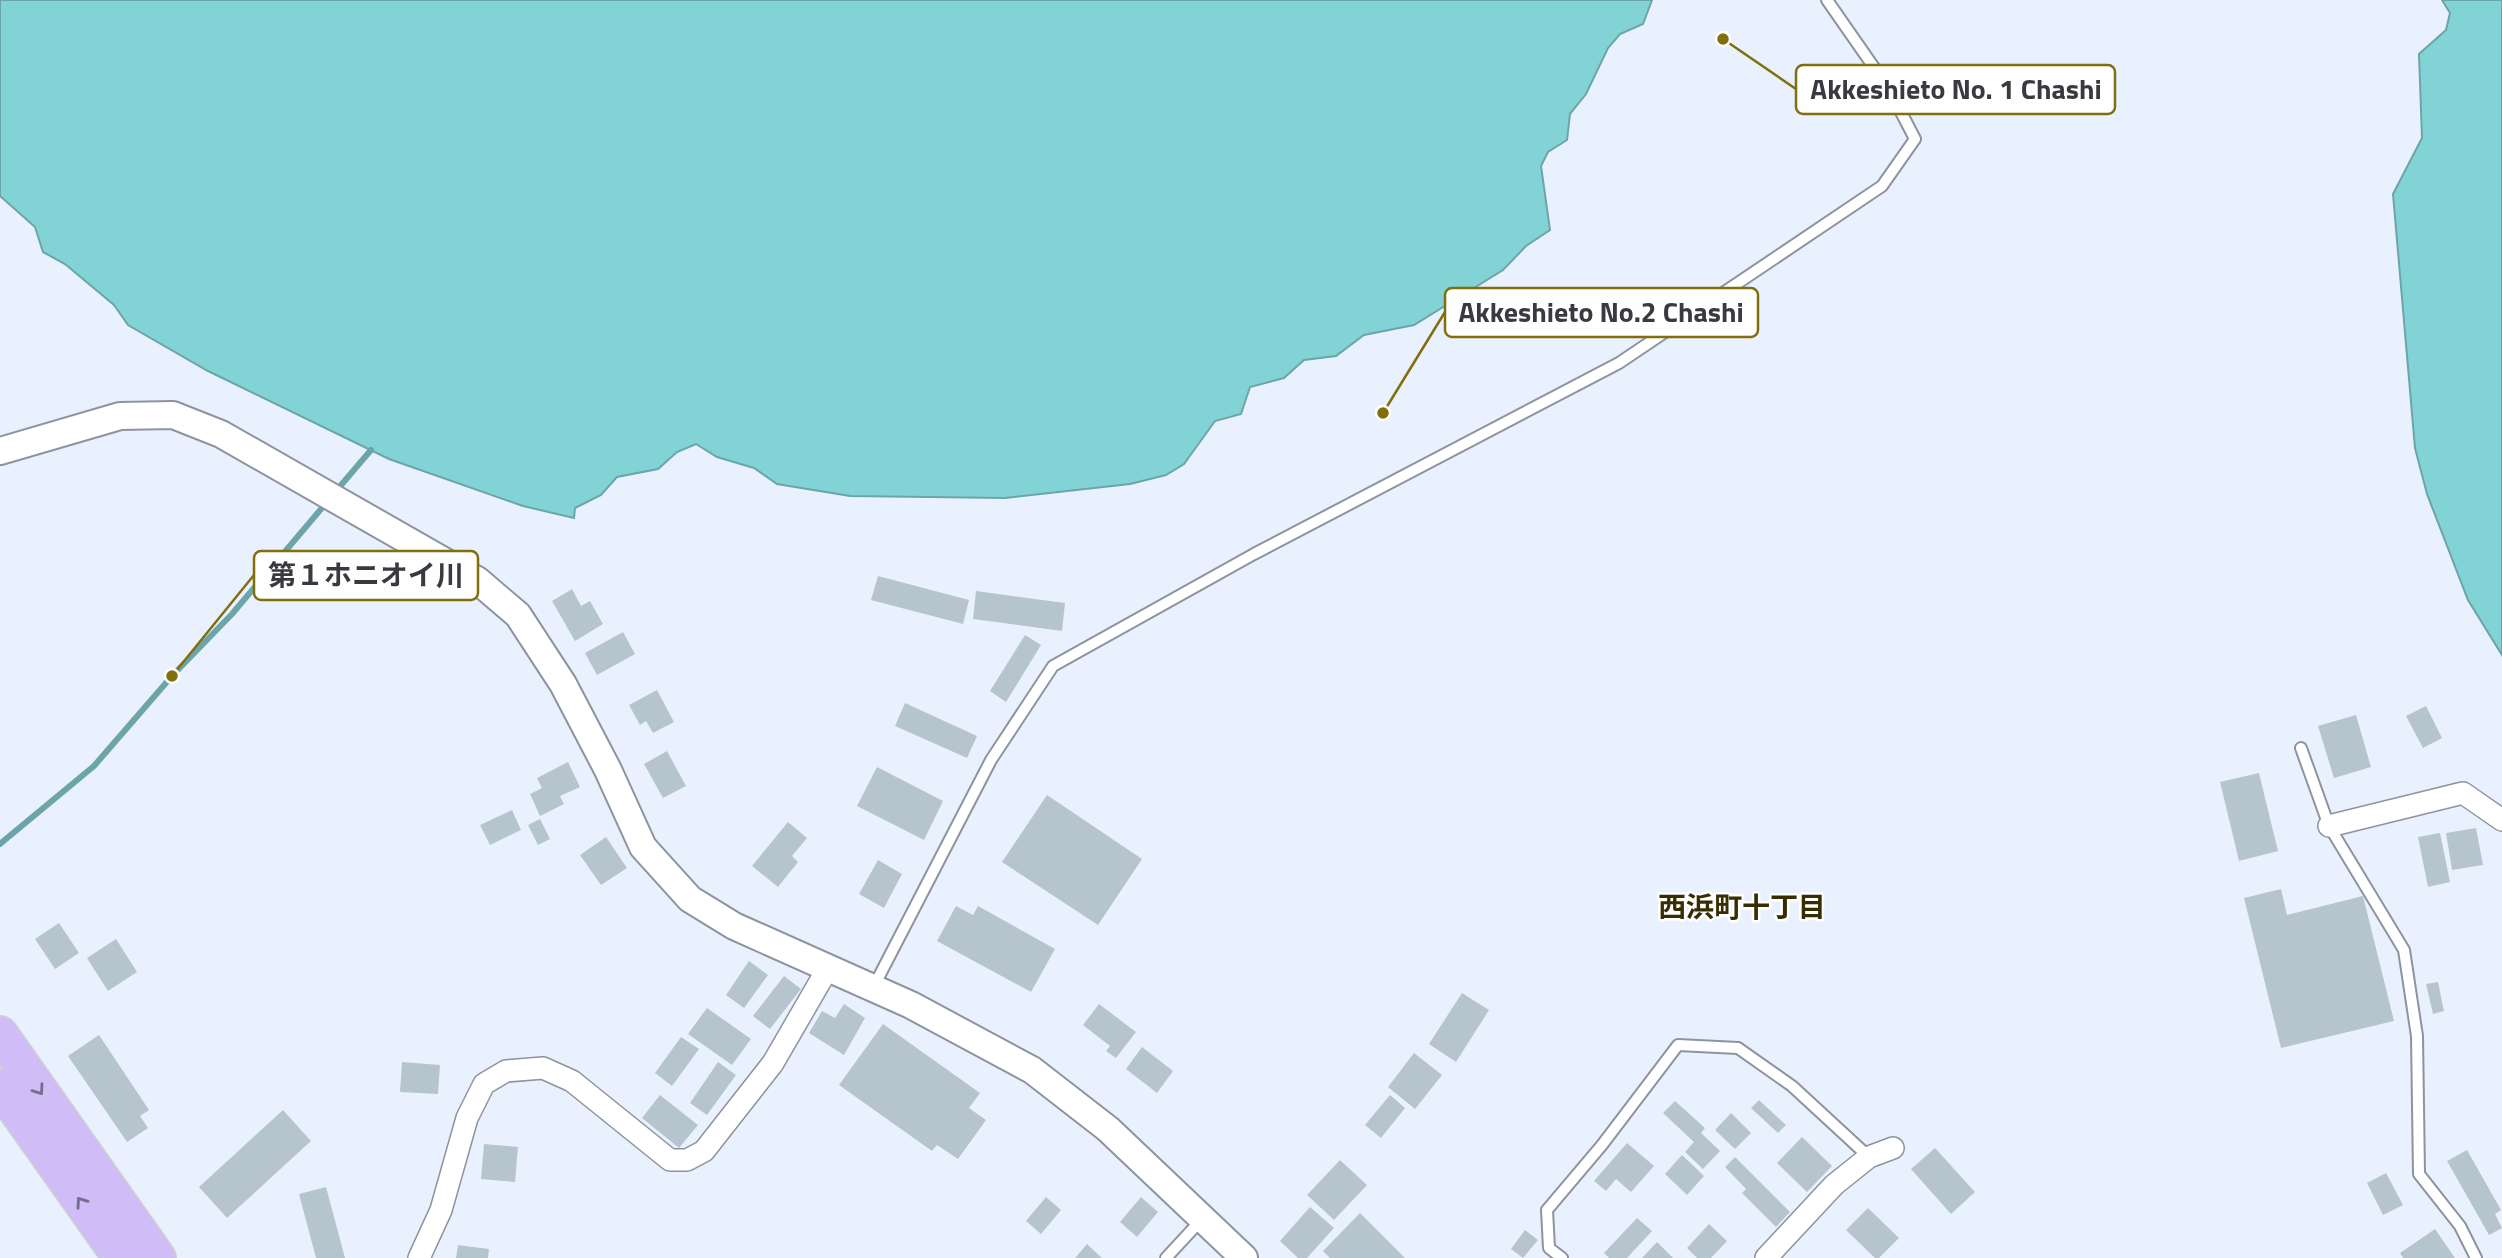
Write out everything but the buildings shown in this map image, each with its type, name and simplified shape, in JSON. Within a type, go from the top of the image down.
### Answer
[{"type":"highway","points":[[0,1034],[158,1258]]},
{"type":"highway","points":[[0,1087],[121,1258]]},
{"type":"street","points":[[0,451],[120,416],[173,415],[221,434],[477,580],[518,615],[563,684],[608,770],[643,846],[690,899],[734,926],[911,1005],[1032,1070],[1108,1129],[1244,1258]]},
{"type":"street","points":[[2329,826],[2463,793],[2502,820]]},
{"type":"street","points":[[419,1258],[442,1210],[467,1118],[484,1084],[506,1072],[543,1068],[572,1081],[670,1160],[687,1160],[704,1151],[773,1063],[828,968]]},
{"type":"street","points":[[1766,1258],[1834,1185],[1869,1157],[1893,1148]]},
{"type":"lane","points":[[873,988],[991,760],[1053,666],[1266,548],[1619,363],[1882,186],[1915,139],[1889,89],[1827,0]]},
{"type":"lane","points":[[2301,748],[2329,826],[2404,950],[2417,1036],[2419,1174],[2460,1226],[2476,1258]]},
{"type":"lane","points":[[1562,1258],[1549,1248],[1548,1210],[1602,1145],[1678,1045],[1738,1048],[1792,1086],[1869,1157]]},
{"type":"lane","points":[[1166,1258],[1203,1218]]},
{"type":"water","points":[[0,0],[1652,0],[1643,24],[1620,34],[1608,48],[1586,94],[1570,114],[1567,140],[1548,152],[1541,166],[1550,230],[1526,246],[1503,270],[1414,325],[1364,335],[1336,356],[1304,360],[1284,378],[1250,387],[1241,414],[1215,421],[1184,464],[1166,475],[1130,484],[1005,498],[850,496],[777,484],[754,468],[717,457],[696,444],[677,452],[658,469],[617,477],[601,495],[575,508],[574,518],[523,506],[389,459],[208,371],[128,325],[114,305],[65,264],[43,252],[35,227],[0,196]]},
{"type":"water","points":[[2442,0],[2502,0],[2502,655],[2468,600],[2427,494],[2415,448],[2393,194],[2422,138],[2419,54],[2446,30],[2450,13]]},
{"type":"waterway","points":[[336,491],[371,450]]},
{"type":"waterway","points":[[0,844],[94,766],[172,676],[232,614],[327,502]]},
{"type":"place","name":"Akkeshieto No. 1 Chashi","points":[[1723,39]]},
{"type":"place","name":"Akkeshieto No.2 Chashi","points":[[1383,413]]},
{"type":"place","name":"第１ホニオイ川","points":[[172,676]]},
{"type":"district","name":"西浜町十丁目","points":[[1742,907]]}]
